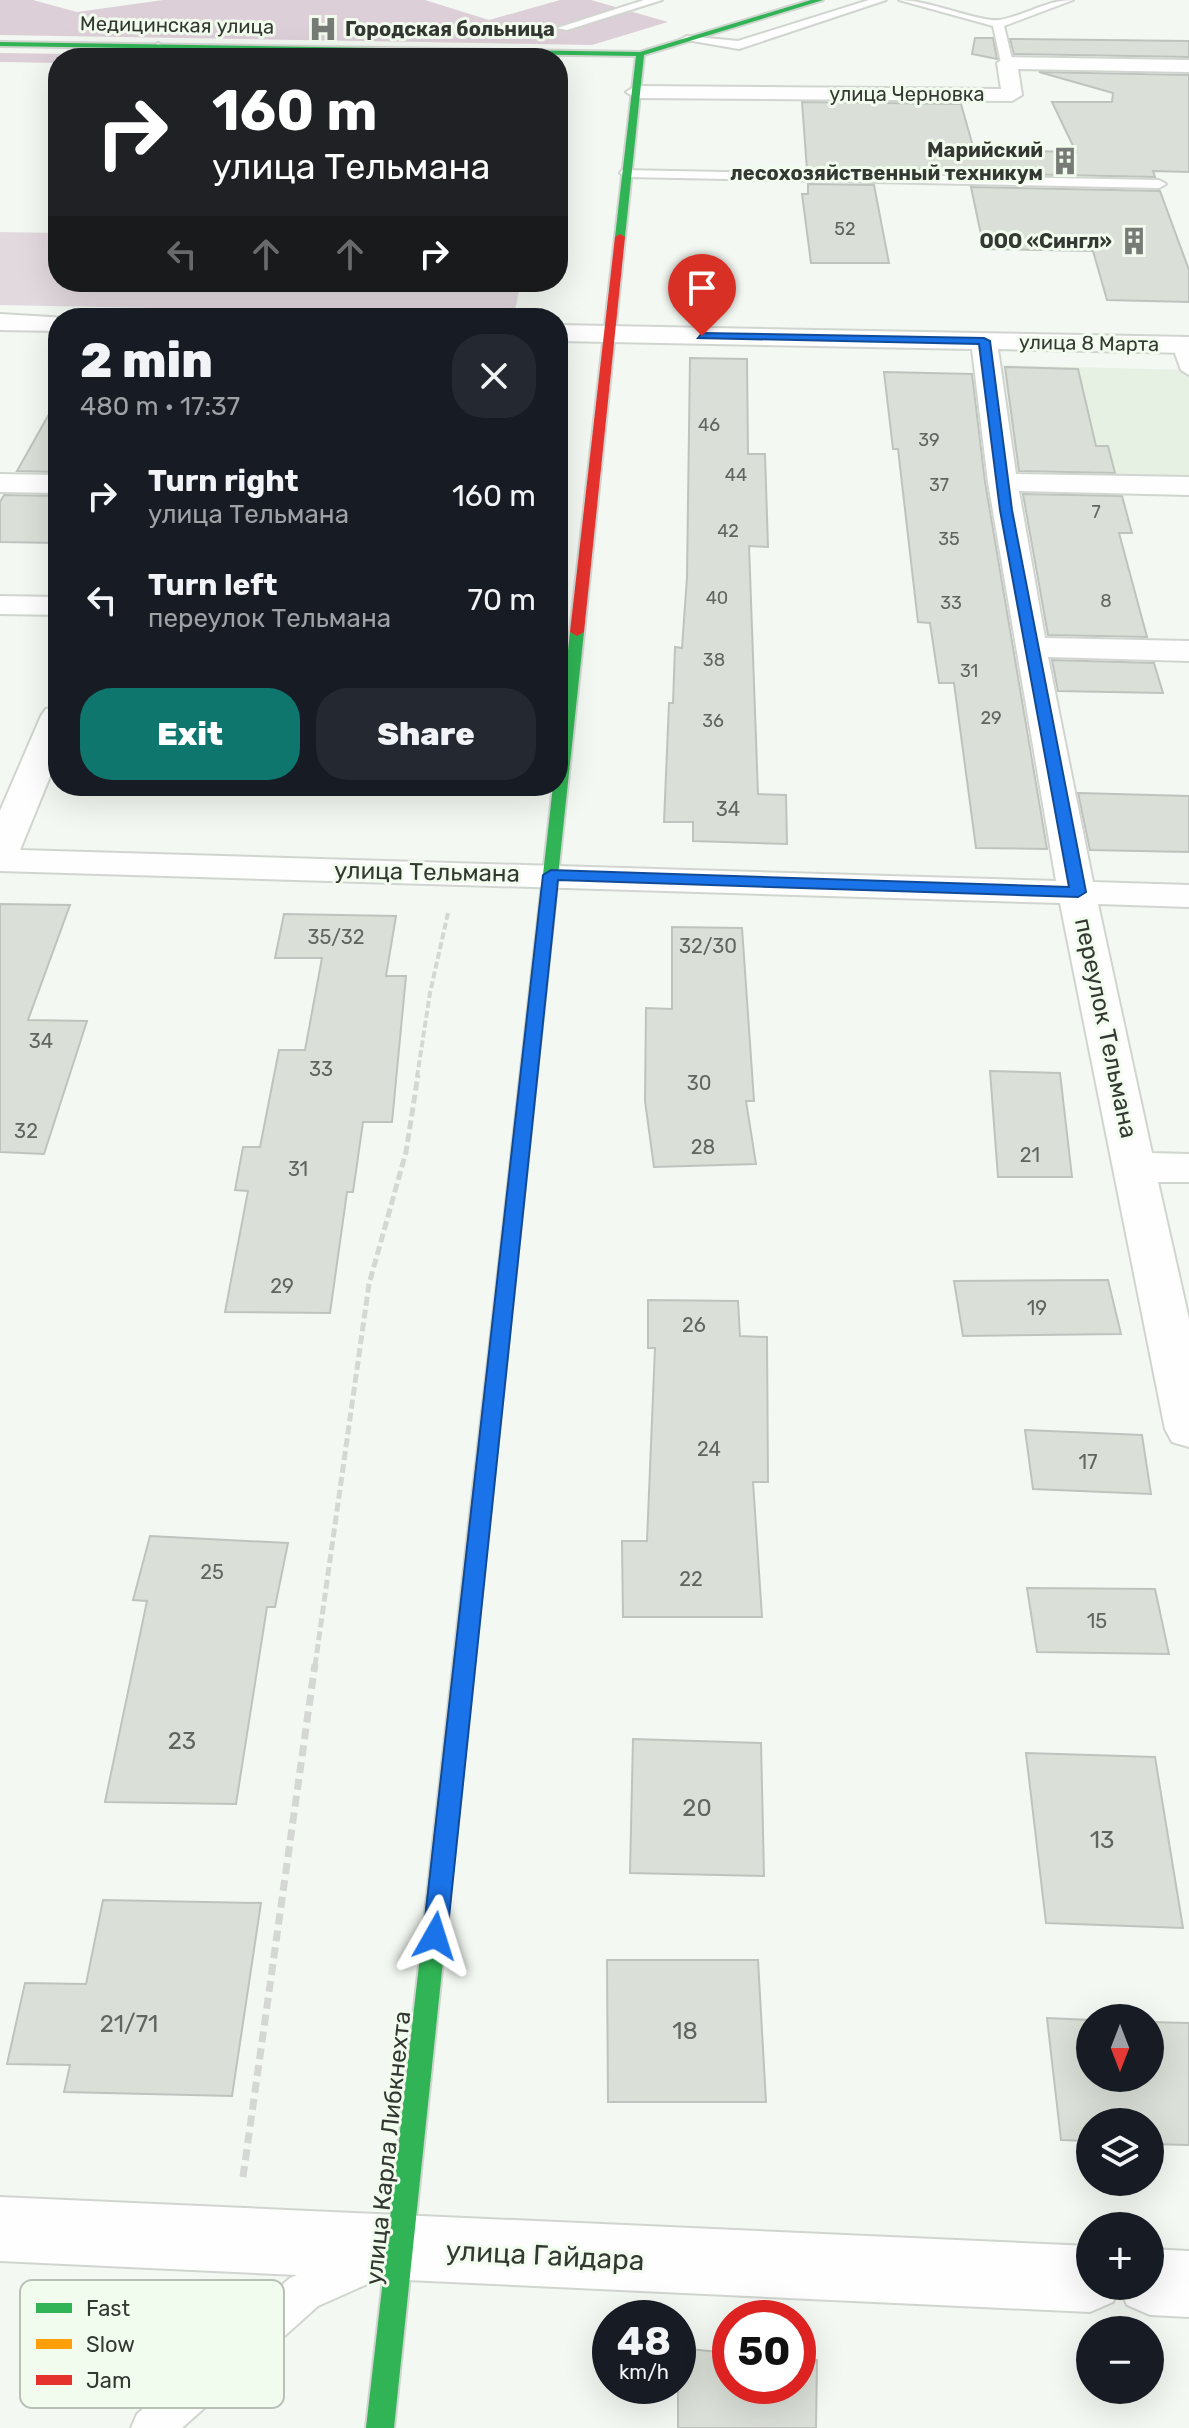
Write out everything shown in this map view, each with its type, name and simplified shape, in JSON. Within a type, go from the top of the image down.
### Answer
[{"type":"main road","points":[[640,54],[819,0]]},
{"type":"main road","name":"Медицинская улица","points":[[0,44],[77,48]]},
{"type":"main road","name":"Медицинская улица","points":[[568,54],[640,54]]},
{"type":"main road","name":"улица Карла Либкнехта","points":[[568,719],[640,54]]},
{"type":"main road","name":"улица Карла Либкнехта","points":[[380,2428],[560,796]]},
{"type":"street","name":"улица Черновка","points":[[636,92],[1012,95],[1007,63],[1189,66]]},
{"type":"street","points":[[0,322],[48,323]]},
{"type":"street","name":"улица 8 Марта","points":[[568,333],[984,341],[1186,353]]},
{"type":"street","name":"переулок Тельмана","points":[[984,341],[1002,482],[1030,647],[1189,1429]]},
{"type":"street","points":[[1002,482],[1189,486]]},
{"type":"street","points":[[0,483],[48,484]]},
{"type":"street","points":[[0,605],[48,606]]},
{"type":"street","points":[[1030,647],[1189,651]]},
{"type":"street","points":[[0,853],[48,740]]},
{"type":"street","name":"улица Тельмана","points":[[0,860],[1189,896]]},
{"type":"street","points":[[1135,1167],[1189,1168]]},
{"type":"street","name":"улица Гайдара","points":[[0,2229],[1076,2278]]},
{"type":"street","points":[[1164,2283],[1189,2284]]},
{"type":"lane","points":[[563,28],[656,0]]},
{"type":"lane","points":[[687,39],[739,45],[880,0]]},
{"type":"lane","points":[[905,0],[998,24],[1067,0]]},
{"type":"lane","points":[[998,24],[1007,63]]},
{"type":"lane","points":[[627,173],[1159,184]]},
{"type":"lane","points":[[284,2310],[304,2292],[401,2248]]},
{"type":"lane","points":[[151,2428],[174,2408]]},
{"type":"path","points":[[234,2240],[369,1284],[406,1152],[430,993],[457,873]]},
{"type":"shaded area","name":"Городская больница","points":[[0,0],[33,0],[77,12],[163,0],[425,0],[489,20],[560,0],[591,0],[668,22],[592,45],[0,35]]},
{"type":"shaded area","points":[[0,53],[48,54],[48,63],[0,62]]},
{"type":"shaded area","points":[[0,232],[48,233],[48,292],[519,292],[515,308],[0,305]]},
{"type":"shaded area","points":[[1000,365],[1189,370],[1189,476],[1017,471]]},
{"type":"building","points":[[975,38],[993,38],[997,59],[972,54]]},
{"type":"building","points":[[1010,39],[1189,41],[1189,57],[1014,54]]},
{"type":"building","points":[[1039,72],[1189,75],[1189,172],[1153,171],[1155,177],[968,173],[967,169],[807,170],[802,102],[961,104],[974,150],[1076,152],[1052,102],[1112,102],[1113,93]]},
{"type":"building","points":[[808,184],[874,185],[889,263],[811,263],[802,194],[808,194]]},
{"type":"building","points":[[971,187],[1160,191],[1189,270],[1189,302],[1107,300],[1093,251],[984,249]]},
{"type":"building","points":[[690,358],[747,359],[748,454],[765,454],[768,547],[749,546],[758,794],[786,795],[787,844],[693,841],[693,822],[664,822],[669,703],[673,703],[675,647],[682,648],[687,577]]},
{"type":"building","points":[[1005,367],[1078,369],[1096,446],[1108,446],[1115,473],[1019,471]]},
{"type":"building","points":[[884,372],[972,374],[985,482],[1047,849],[976,848],[954,683],[939,683],[930,623],[918,622],[898,449],[893,449]]},
{"type":"building","points":[[48,416],[48,472],[17,471]]},
{"type":"building","points":[[1023,494],[1122,496],[1132,533],[1119,533],[1147,637],[1048,635]]},
{"type":"building","points":[[4,495],[48,496],[48,543],[0,542],[0,502]]},
{"type":"building","points":[[1052,660],[1154,663],[1163,693],[1058,691]]},
{"type":"building","points":[[1078,793],[1189,796],[1189,852],[1090,850]]},
{"type":"building","points":[[0,904],[70,905],[28,1020],[87,1021],[44,1154],[0,1152]]},
{"type":"building","points":[[284,914],[396,916],[386,976],[406,976],[392,1122],[363,1122],[353,1192],[347,1192],[330,1313],[225,1312],[248,1191],[235,1190],[243,1147],[260,1147],[279,1050],[305,1050],[322,958],[275,958]]},
{"type":"building","points":[[672,927],[742,928],[754,1101],[746,1101],[756,1164],[654,1167],[645,1101],[646,1008],[672,1009]]},
{"type":"building","points":[[990,1071],[1060,1073],[1072,1177],[998,1177]]},
{"type":"building","points":[[1108,1280],[1121,1334],[963,1336],[954,1281]]},
{"type":"building","points":[[648,1300],[738,1301],[740,1336],[767,1337],[768,1482],[753,1482],[762,1617],[623,1617],[622,1541],[647,1541],[655,1348],[648,1348]]},
{"type":"building","points":[[1025,1430],[1142,1435],[1151,1494],[1033,1489]]},
{"type":"building","points":[[150,1536],[288,1543],[275,1607],[267,1607],[236,1804],[105,1802],[147,1601],[133,1600]]},
{"type":"building","points":[[1027,1588],[1155,1589],[1169,1654],[1037,1652]]},
{"type":"building","points":[[633,1739],[761,1743],[764,1876],[630,1873]]},
{"type":"building","points":[[1026,1753],[1155,1757],[1183,1928],[1046,1923]]},
{"type":"building","points":[[103,1900],[261,1903],[232,2096],[64,2092],[70,2065],[7,2064],[25,1983],[86,1984]]},
{"type":"building","points":[[607,1960],[758,1960],[766,2102],[608,2102]]},
{"type":"building","points":[[1047,2018],[1076,2019],[1076,2092],[1164,2092],[1164,2022],[1189,2023],[1189,2145],[1164,2144],[1164,2108],[1076,2108],[1076,2141],[1061,2140]]},
{"type":"building","points":[[696,2350],[712,2351],[712,2404],[816,2404],[817,2360],[816,2428],[678,2428],[678,2404],[696,2404]]},
{"type":"traffic: fast","points":[[568,53],[640,54],[819,0]]},
{"type":"traffic: fast","points":[[0,44],[256,48]]},
{"type":"traffic: fast","points":[[620,237],[640,54]]},
{"type":"traffic: fast","points":[[568,714],[577,632]]},
{"type":"traffic: fast","points":[[502,1317],[559,796]]},
{"type":"traffic: fast","points":[[380,2428],[449,1799]]},
{"type":"traffic: slow","points":[[449,1799],[480,1515]]},
{"type":"traffic: jam","points":[[577,632],[620,237]]},
{"type":"traffic: jam","points":[[480,1515],[502,1317]]},
{"type":"place","name":"Городская больница","points":[[323,29]]},
{"type":"place","name":"Марийский лесохозяйственный техникум","points":[[1065,161]]},
{"type":"place","name":"ООО «Сингл»","points":[[1134,241]]},
{"type":"route","points":[[435,1936],[551,875],[1078,892],[1006,510],[984,341],[702,336]]}]
